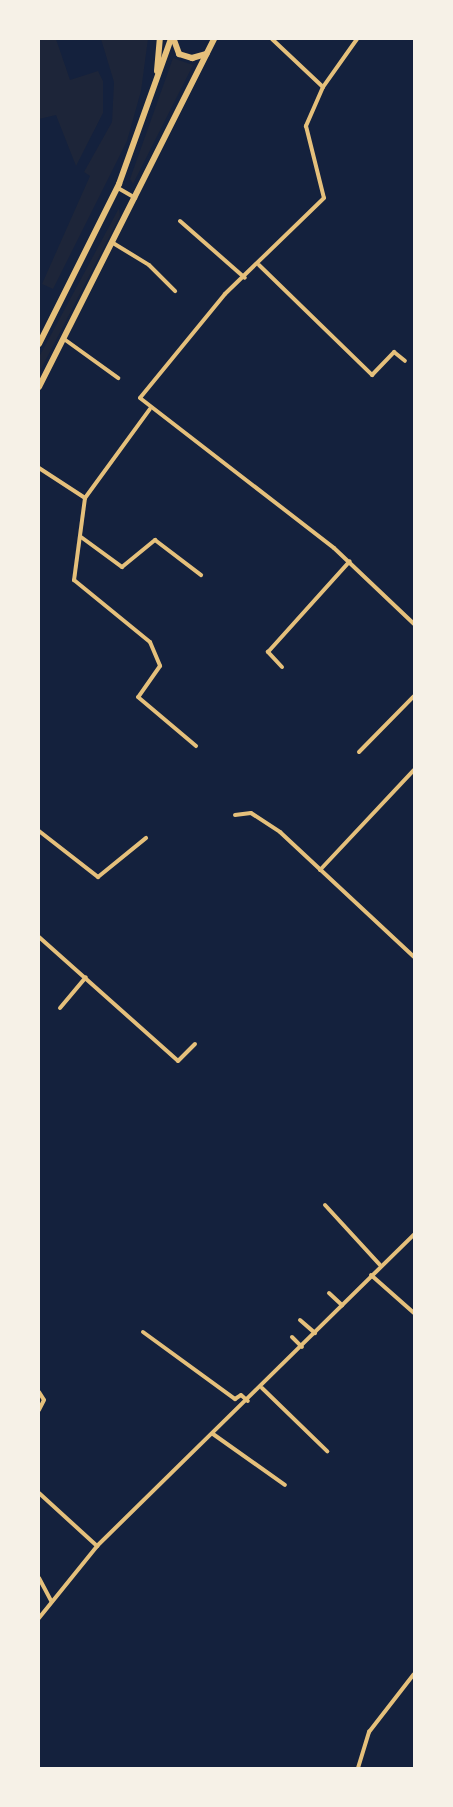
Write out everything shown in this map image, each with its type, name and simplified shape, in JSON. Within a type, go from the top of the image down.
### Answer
[{"type":"main road","points":[[156,81],[160,39]]},
{"type":"main road","points":[[39,344],[117,188],[172,39]]},
{"type":"main road","points":[[172,39],[179,54],[192,58],[206,54]]},
{"type":"main road","points":[[39,387],[136,199],[214,39]]},
{"type":"street","points":[[272,39],[323,87]]},
{"type":"street","points":[[357,39],[323,87],[306,126],[324,198],[259,266],[225,294],[147,383],[140,398],[150,409],[350,561],[414,624]]},
{"type":"street","points":[[117,188],[136,199]]},
{"type":"street","points":[[180,221],[245,278]]},
{"type":"street","points":[[113,243],[149,265],[175,291]]},
{"type":"street","points":[[259,266],[372,375],[394,352],[405,361]]},
{"type":"street","points":[[64,339],[118,378]]},
{"type":"street","points":[[150,409],[85,498],[74,580],[159,656],[155,676],[138,697],[196,746]]},
{"type":"street","points":[[39,468],[85,498]]},
{"type":"street","points":[[81,537],[122,567],[155,540],[201,575]]},
{"type":"street","points":[[282,667],[268,652],[350,561]]},
{"type":"street","points":[[359,752],[414,696]]},
{"type":"street","points":[[320,870],[414,770]]},
{"type":"street","points":[[235,815],[251,813],[320,870],[414,957]]},
{"type":"street","points":[[39,831],[98,877],[146,838]]},
{"type":"street","points":[[39,937],[86,976],[178,1061],[195,1044]]},
{"type":"street","points":[[60,1008],[86,976]]},
{"type":"street","points":[[325,1205],[380,1265]]},
{"type":"street","points":[[39,1618],[97,1546],[262,1388],[380,1265],[414,1234]]},
{"type":"street","points":[[371,1275],[414,1313]]},
{"type":"street","points":[[329,1293],[342,1305]]},
{"type":"street","points":[[300,1320],[315,1333]]},
{"type":"street","points":[[143,1332],[235,1399],[241,1395],[248,1401]]},
{"type":"street","points":[[292,1337],[302,1347]]},
{"type":"street","points":[[262,1388],[327,1451]]},
{"type":"street","points":[[39,1392],[44,1400],[39,1410]]},
{"type":"street","points":[[213,1434],[285,1485]]},
{"type":"street","points":[[39,1493],[97,1546]]},
{"type":"street","points":[[39,1578],[52,1602]]},
{"type":"street","points":[[358,1768],[369,1732],[414,1674]]},
{"type":"shaded area","points":[[39,39],[56,39],[70,80],[98,71],[103,81],[103,113],[76,166],[56,115],[39,119]]},
{"type":"shaded area","points":[[101,39],[148,39],[141,91],[127,141],[53,289],[42,284],[90,176],[84,172],[112,122],[114,82]]},
{"type":"shaded area","points":[[173,58],[193,65],[133,184],[130,179]]},
{"type":"shaded area","points":[[119,208],[120,216],[39,373],[39,357]]}]
